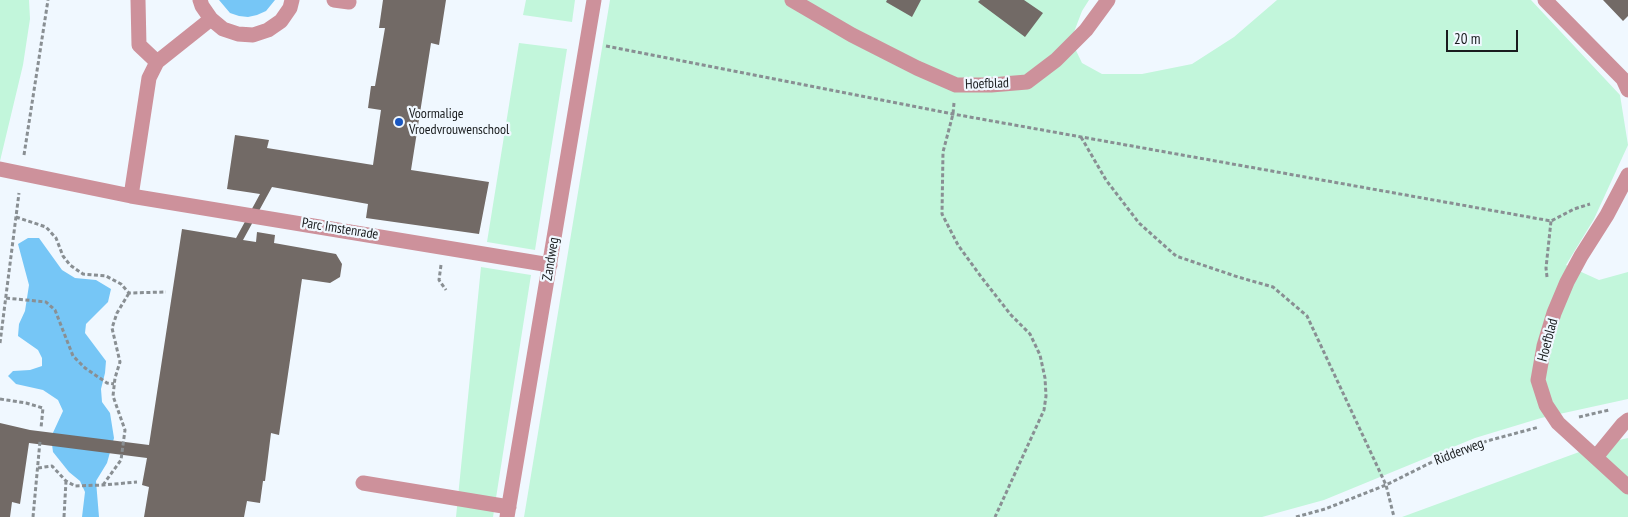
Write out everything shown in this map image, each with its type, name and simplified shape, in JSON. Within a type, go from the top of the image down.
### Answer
[{"type":"street","points":[[138,0],[139,46],[157,62]]},
{"type":"street","points":[[200,0],[210,19],[223,29],[238,34],[253,35],[268,30],[281,21],[290,8],[292,0]]},
{"type":"street","name":"Zandweg","points":[[508,512],[594,0]]},
{"type":"street","name":"Hoefblad","points":[[792,0],[852,35],[917,68],[956,85],[1027,82],[1056,60],[1086,30],[1108,0]]},
{"type":"street","points":[[1545,0],[1622,79],[1628,90]]},
{"type":"street","points":[[131,196],[149,78],[157,62],[210,19]]},
{"type":"street","name":"Parc Imstenrade","points":[[0,169],[22,167],[131,196],[550,265]]},
{"type":"street","name":"Hoefblad","points":[[1626,485],[1558,423],[1546,405],[1538,380],[1544,346],[1554,313],[1581,256],[1628,175]]},
{"type":"street","points":[[1596,457],[1622,424],[1628,420]]},
{"type":"street","points":[[363,483],[508,512]]},
{"type":"path","points":[[0,343],[22,167],[48,0]]},
{"type":"path","points":[[586,42],[953,114],[1551,221],[1574,208],[1618,195]]},
{"type":"path","points":[[956,85],[953,114],[943,152],[942,214],[958,245],[982,278],[1011,315],[1030,334],[1040,355],[1045,378],[1046,396],[1044,410],[995,517]]},
{"type":"path","points":[[1081,136],[1106,180],[1139,223],[1176,256],[1273,287],[1307,316],[1386,485],[1394,517]]},
{"type":"path","points":[[16,218],[46,227],[56,238],[63,256],[70,265],[83,274],[106,276],[121,284],[129,293],[166,292]]},
{"type":"path","points":[[1551,221],[1546,268],[1548,293],[1554,313]]},
{"type":"path","points":[[103,485],[121,460],[125,430],[113,396],[120,362],[112,328],[117,313],[129,293]]},
{"type":"path","points":[[6,298],[46,302],[55,310],[73,356],[85,368],[107,382],[114,384]]},
{"type":"path","points":[[0,399],[43,408],[41,428]]},
{"type":"path","name":"Ridderweg","points":[[1296,517],[1325,509],[1386,485],[1432,462],[1487,441],[1615,409]]},
{"type":"path","points":[[33,517],[40,441]]},
{"type":"path","points":[[38,468],[52,466],[66,481],[75,486],[137,482]]},
{"type":"path","points":[[64,517],[66,481]]},
{"type":"green space","points":[[0,0],[29,0],[30,19],[23,65],[0,161]]},
{"type":"green space","points":[[526,0],[575,0],[572,22],[523,15]]},
{"type":"green space","points":[[610,0],[1089,0],[1082,11],[1071,40],[1082,63],[1102,74],[1142,74],[1192,64],[1234,37],[1277,0],[1531,0],[1620,95],[1628,145],[1594,219],[1566,265],[1599,280],[1628,272],[1628,399],[1541,418],[1475,438],[1324,500],[1262,517],[524,517]]},
{"type":"green space","points":[[519,43],[567,49],[535,250],[487,242]]},
{"type":"green space","points":[[481,267],[531,275],[493,517],[456,517]]},
{"type":"green space","points":[[1628,438],[1628,517],[1402,517],[1601,444]]},
{"type":"water","points":[[219,0],[275,0],[266,11],[248,17],[230,13]]},
{"type":"water","points":[[28,238],[39,238],[62,270],[75,278],[96,280],[111,289],[108,302],[86,324],[85,333],[106,361],[101,389],[102,402],[110,413],[114,438],[107,463],[96,481],[99,517],[82,517],[85,492],[80,481],[69,472],[53,452],[51,437],[63,411],[58,400],[43,390],[16,384],[8,376],[13,371],[30,370],[42,366],[42,358],[38,350],[18,336],[19,324],[25,311],[29,285],[18,244]]},
{"type":"building","points":[[383,0],[446,0],[439,45],[431,43],[411,170],[489,182],[479,234],[366,218],[368,204],[272,187],[243,240],[256,242],[257,232],[275,235],[274,243],[336,254],[342,264],[340,277],[330,283],[302,279],[279,435],[271,433],[265,481],[263,481],[260,503],[247,501],[244,517],[144,517],[149,487],[142,485],[147,458],[29,443],[20,504],[12,502],[10,517],[0,517],[0,423],[30,430],[149,445],[182,229],[236,238],[235,240],[260,194],[227,189],[235,135],[269,140],[267,148],[373,165],[381,110],[368,108],[371,86],[375,86],[385,28],[379,28]]},
{"type":"building","points":[[887,0],[921,0],[912,17],[886,2]]},
{"type":"building","points":[[980,0],[1024,0],[1043,13],[1025,37],[978,2]]},
{"type":"building","points":[[1603,0],[1628,0],[1628,16],[1623,21]]},
{"type":"place","name":"Voormalige Vroedvrouwenschool","points":[[399,122]]}]
